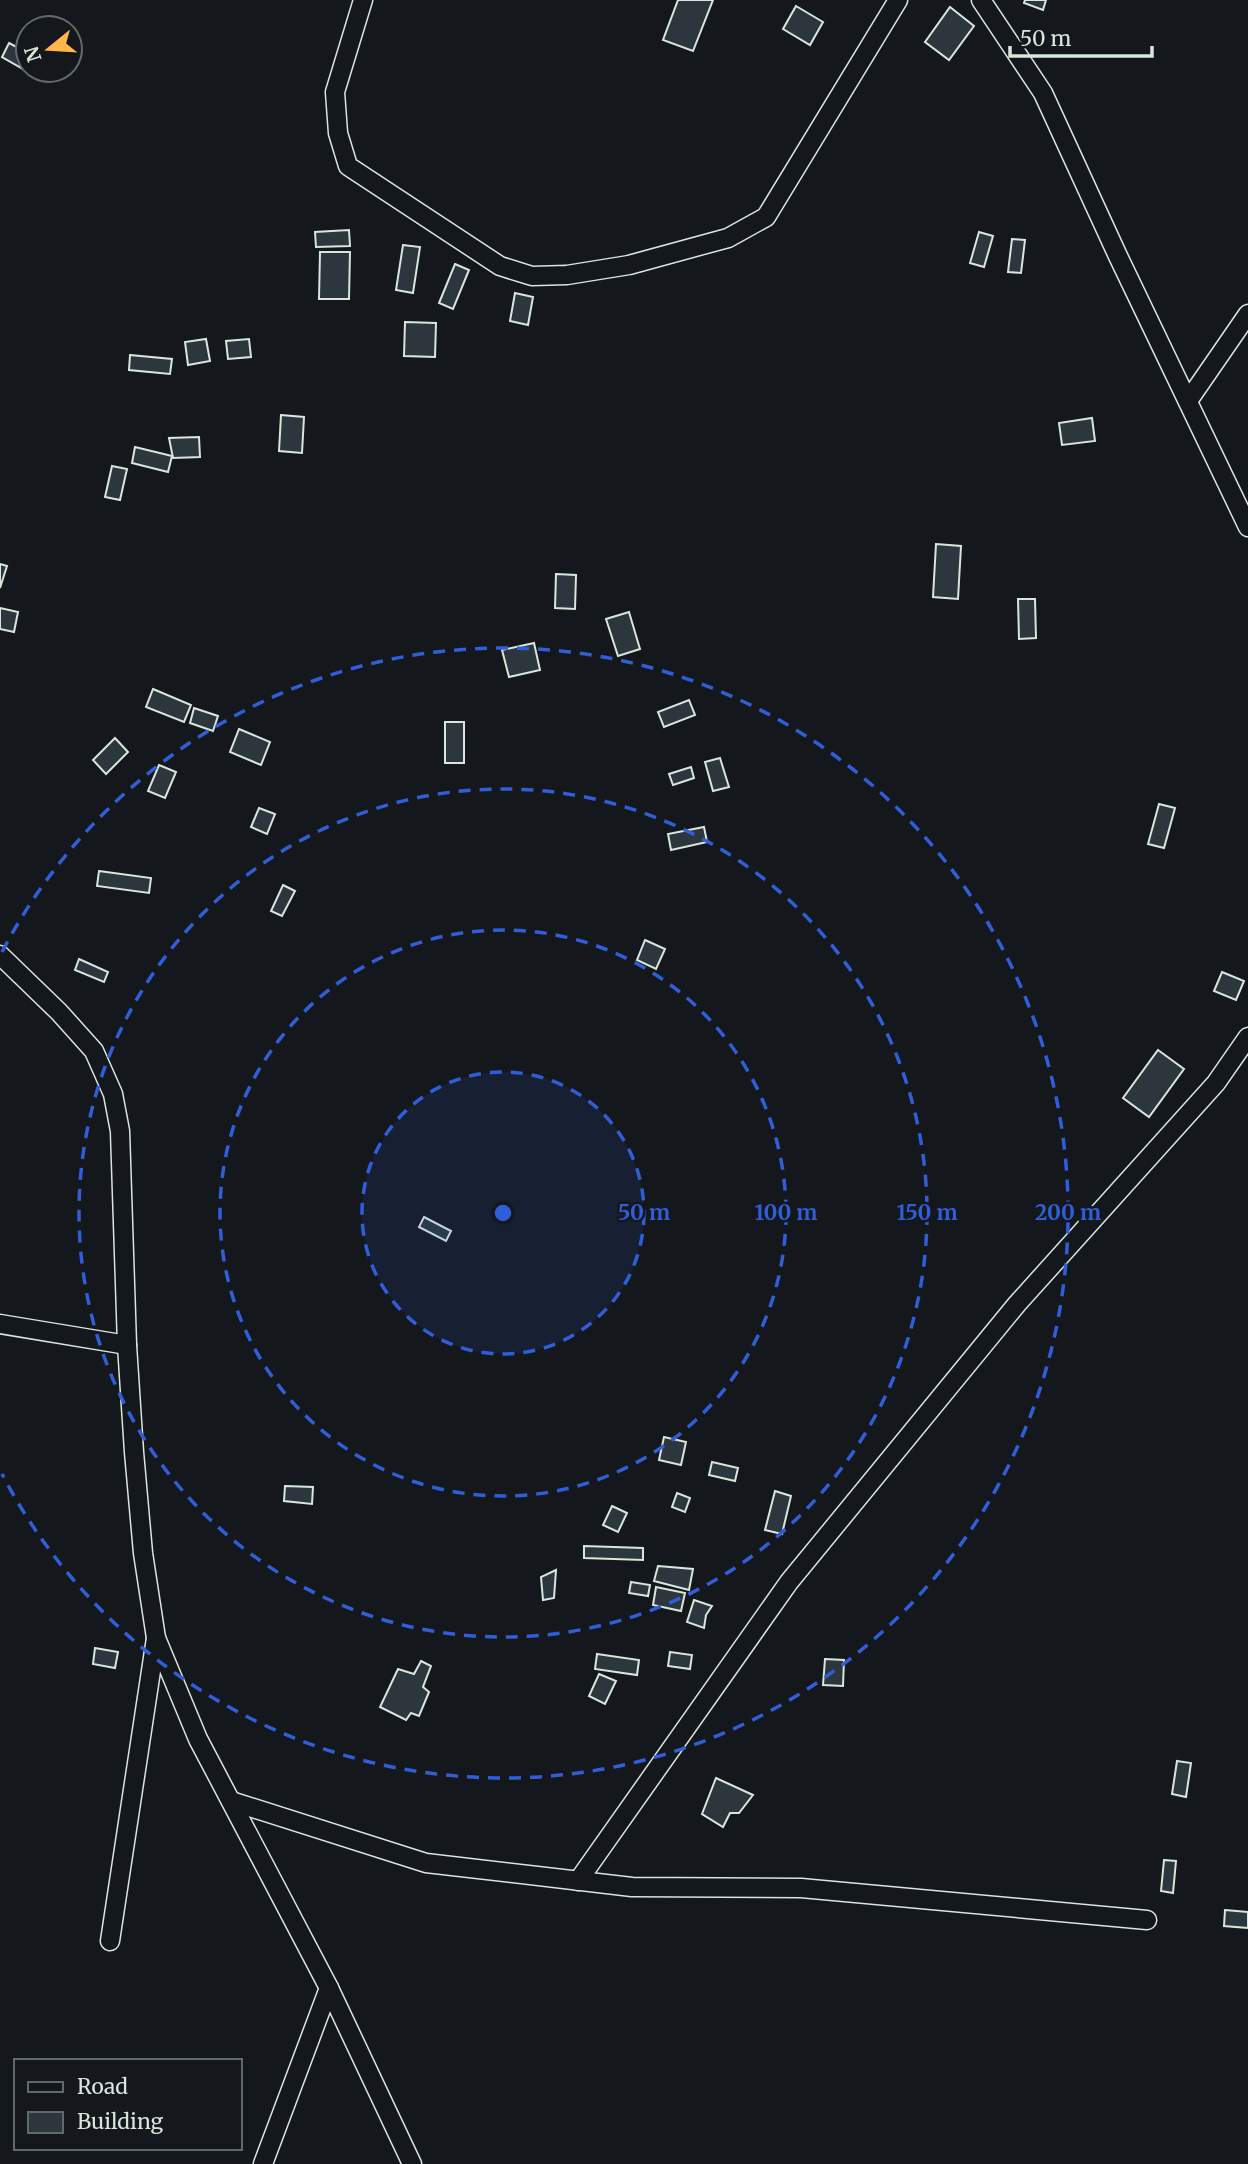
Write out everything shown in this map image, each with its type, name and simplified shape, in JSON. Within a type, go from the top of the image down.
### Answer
[{"type":"street","points":[[363,0],[335,92],[338,133],[348,166],[499,266],[533,276],[567,275],[629,265],[728,239],[766,217],[898,0]]},
{"type":"street","points":[[981,0],[1044,93],[1117,254],[1248,527]]},
{"type":"street","points":[[1188,401],[1248,314]]},
{"type":"street","points":[[0,955],[59,1012],[94,1051],[113,1094],[120,1131],[127,1345],[143,1553],[156,1638],[198,1739],[329,1988],[412,2164]]},
{"type":"street","points":[[578,1881],[789,1583],[1017,1304],[1216,1083],[1248,1037]]},
{"type":"street","points":[[0,1324],[127,1345]]},
{"type":"street","points":[[110,1941],[156,1638]]},
{"type":"street","points":[[231,1801],[426,1863],[632,1887],[801,1888],[1147,1920]]},
{"type":"street","points":[[263,2164],[329,1988]]},
{"type":"building","points":[[678,0],[713,0],[693,51],[663,40]]},
{"type":"building","points":[[1025,0],[1046,0],[1043,10],[1024,3]]},
{"type":"building","points":[[796,6],[823,22],[810,45],[783,29]]},
{"type":"building","points":[[950,7],[974,26],[949,60],[925,42]]},
{"type":"building","points":[[9,43],[14,46],[14,64],[2,57]]},
{"type":"building","points":[[349,230],[350,246],[316,247],[315,232]]},
{"type":"building","points":[[979,232],[993,236],[984,267],[970,263]]},
{"type":"building","points":[[1012,239],[1025,240],[1021,273],[1008,272]]},
{"type":"building","points":[[403,245],[420,247],[413,293],[396,290]]},
{"type":"building","points":[[320,252],[350,252],[349,299],[319,299]]},
{"type":"building","points":[[455,264],[469,270],[453,309],[439,303]]},
{"type":"building","points":[[515,293],[533,297],[528,325],[510,321]]},
{"type":"building","points":[[405,322],[436,323],[435,357],[404,356]]},
{"type":"building","points":[[206,339],[210,361],[188,365],[185,342]]},
{"type":"building","points":[[249,339],[251,357],[228,359],[226,341]]},
{"type":"building","points":[[130,355],[172,359],[170,374],[129,370]]},
{"type":"building","points":[[281,415],[304,417],[302,453],[279,451]]},
{"type":"building","points":[[1092,418],[1095,441],[1062,445],[1059,423]]},
{"type":"building","points":[[199,437],[200,457],[173,458],[169,438]]},
{"type":"building","points":[[135,447],[172,456],[168,472],[132,463]]},
{"type":"building","points":[[112,466],[127,469],[120,500],[105,497]]},
{"type":"building","points":[[936,544],[961,546],[958,599],[933,597]]},
{"type":"building","points":[[0,564],[7,566],[0,588]]},
{"type":"building","points":[[556,574],[576,575],[575,609],[555,608]]},
{"type":"building","points":[[1018,599],[1035,599],[1036,638],[1019,639]]},
{"type":"building","points":[[0,608],[18,612],[14,632],[0,629]]},
{"type":"building","points":[[629,612],[640,649],[618,656],[606,619]]},
{"type":"building","points":[[534,643],[540,670],[509,677],[502,650]]},
{"type":"building","points":[[153,689],[191,705],[184,722],[146,707]]},
{"type":"building","points":[[689,700],[695,715],[664,727],[658,712]]},
{"type":"building","points":[[194,708],[218,716],[213,731],[190,723]]},
{"type":"building","points":[[445,722],[464,722],[464,763],[445,763]]},
{"type":"building","points":[[239,729],[270,742],[261,765],[230,752]]},
{"type":"building","points":[[115,738],[128,752],[106,774],[93,760]]},
{"type":"building","points":[[720,758],[729,787],[713,791],[705,762]]},
{"type":"building","points":[[159,765],[176,772],[165,798],[148,791]]},
{"type":"building","points":[[691,767],[694,778],[673,785],[669,774]]},
{"type":"building","points":[[1159,804],[1175,808],[1164,848],[1148,844]]},
{"type":"building","points":[[259,808],[275,814],[267,834],[251,827]]},
{"type":"building","points":[[704,827],[707,842],[671,850],[668,834]]},
{"type":"building","points":[[99,871],[151,878],[149,893],[97,886]]},
{"type":"building","points":[[283,885],[295,891],[282,916],[271,911]]},
{"type":"building","points":[[645,940],[665,949],[656,969],[637,960]]},
{"type":"building","points":[[79,959],[108,972],[104,982],[75,970]]},
{"type":"building","points":[[1222,972],[1244,981],[1236,1000],[1214,991]]},
{"type":"building","points":[[1158,1050],[1184,1069],[1149,1117],[1123,1098]]},
{"type":"building","points":[[424,1217],[451,1231],[446,1241],[419,1227]]},
{"type":"building","points":[[664,1437],[686,1442],[681,1465],[659,1460]]},
{"type":"building","points":[[712,1462],[738,1468],[735,1481],[709,1475]]},
{"type":"building","points":[[285,1486],[313,1487],[312,1504],[284,1501]]},
{"type":"building","points":[[775,1491],[791,1496],[782,1534],[765,1530]]},
{"type":"building","points":[[677,1493],[690,1498],[685,1512],[672,1507]]},
{"type":"building","points":[[612,1506],[627,1513],[618,1532],[603,1525]]},
{"type":"building","points":[[584,1546],[643,1548],[643,1560],[584,1558]]},
{"type":"building","points":[[658,1566],[693,1569],[689,1590],[654,1581]]},
{"type":"building","points":[[556,1570],[554,1598],[543,1600],[541,1577]]},
{"type":"building","points":[[631,1582],[650,1585],[648,1596],[629,1593]]},
{"type":"building","points":[[656,1587],[685,1593],[681,1611],[653,1605]]},
{"type":"building","points":[[694,1600],[712,1606],[706,1615],[704,1628],[687,1622]]},
{"type":"building","points":[[95,1648],[118,1652],[115,1668],[93,1664]]},
{"type":"building","points":[[670,1652],[692,1655],[690,1669],[668,1666]]},
{"type":"building","points":[[597,1654],[639,1660],[637,1675],[595,1669]]},
{"type":"building","points":[[825,1659],[844,1660],[843,1686],[823,1685]]},
{"type":"building","points":[[421,1661],[431,1666],[423,1687],[429,1692],[419,1716],[411,1713],[406,1720],[380,1707],[398,1669],[414,1674]]},
{"type":"building","points":[[599,1674],[616,1681],[605,1704],[589,1696]]},
{"type":"building","points":[[1177,1761],[1191,1763],[1186,1797],[1172,1794]]},
{"type":"building","points":[[716,1778],[753,1795],[739,1813],[730,1813],[723,1827],[702,1814]]},
{"type":"building","points":[[1164,1860],[1176,1861],[1173,1893],[1161,1891]]},
{"type":"building","points":[[1225,1910],[1248,1912],[1248,1928],[1224,1926]]}]
